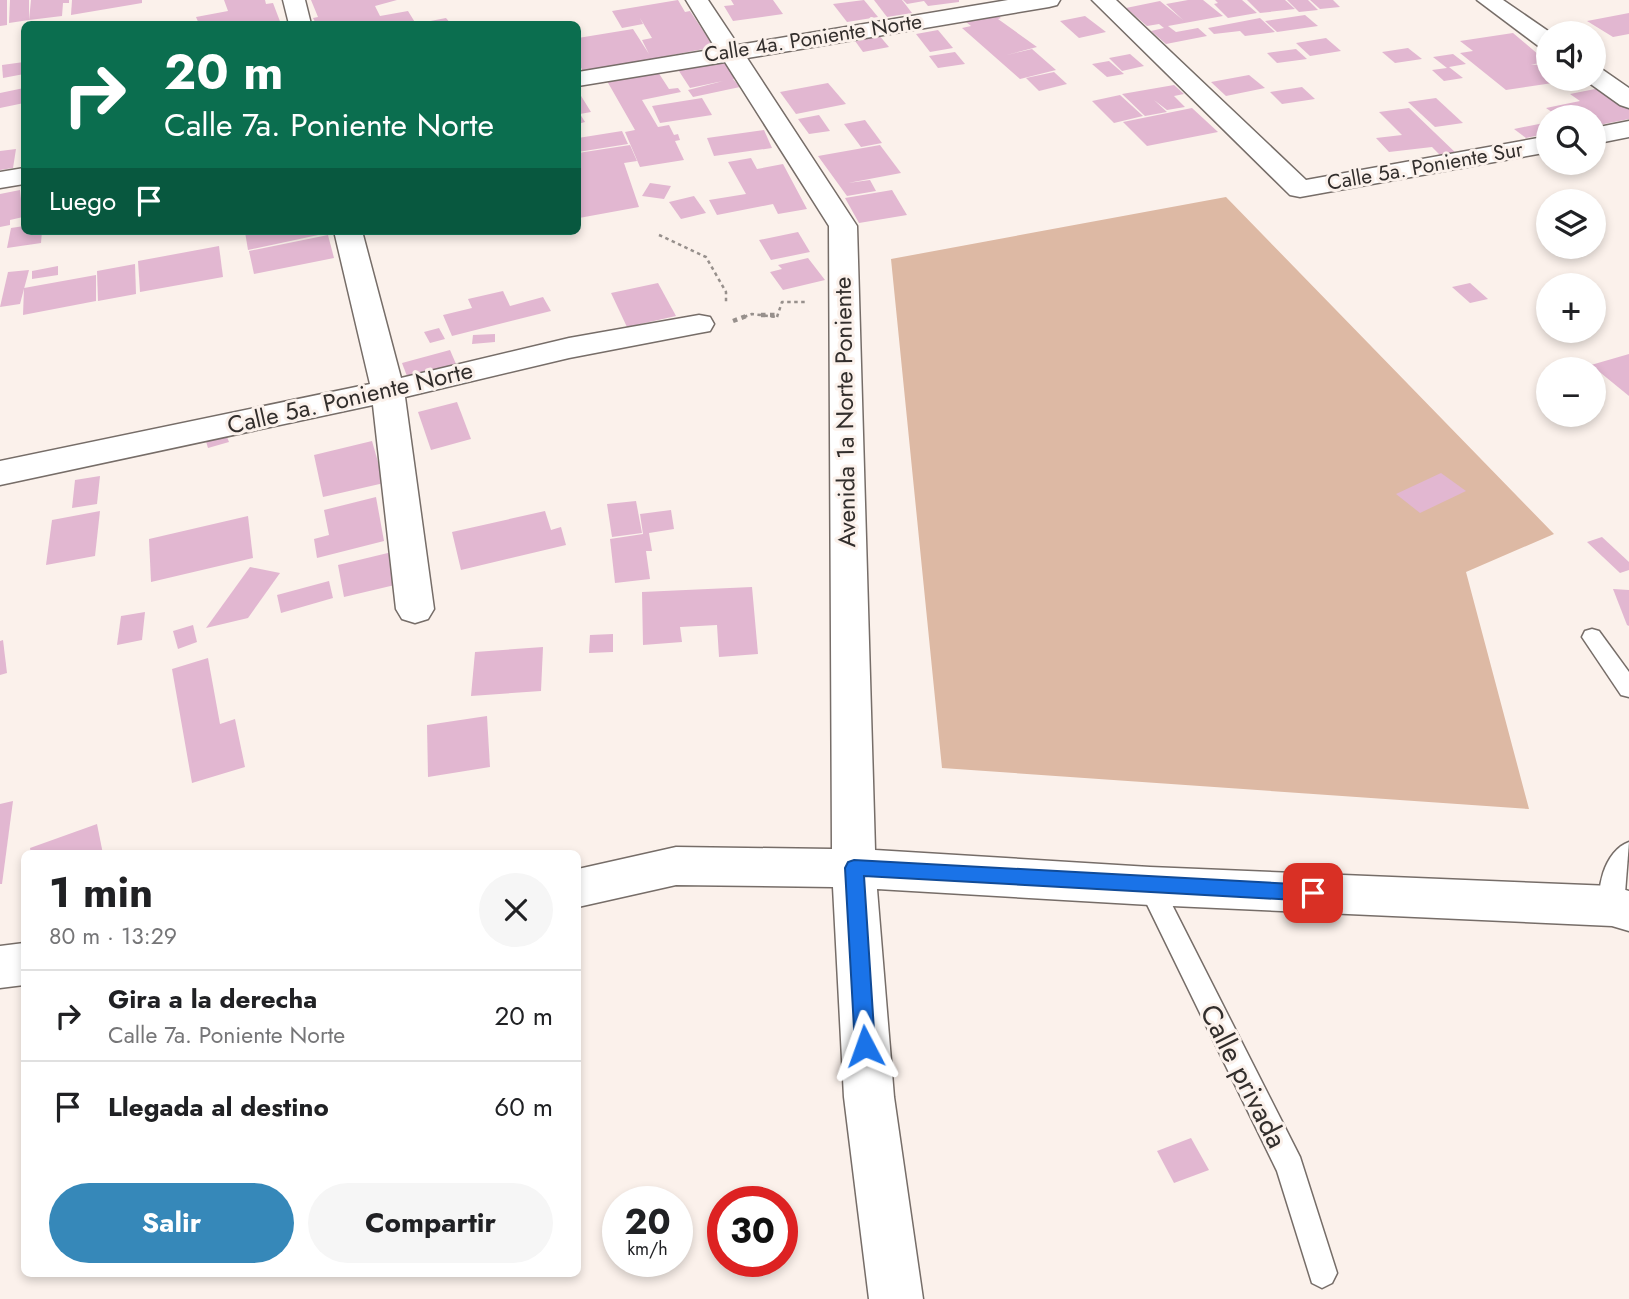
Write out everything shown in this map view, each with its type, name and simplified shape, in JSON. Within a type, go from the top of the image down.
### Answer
[{"type":"street","points":[[294,0],[299,21]]},
{"type":"street","name":"Avenida 1a Norte Poniente","points":[[697,0],[843,226],[842,301],[854,868],[869,1097],[896,1299]]},
{"type":"street","name":"Calle 4a. Poniente Norte","points":[[581,78],[1049,0]]},
{"type":"street","name":"Calle 5a. Poniente Sur","points":[[1103,0],[1300,189],[1536,146]]},
{"type":"street","points":[[1488,0],[1536,34]]},
{"type":"street","points":[[1606,84],[1629,100]]},
{"type":"street","points":[[1606,134],[1629,130]]},
{"type":"street","points":[[0,180],[21,176]]},
{"type":"street","points":[[349,235],[388,391],[415,609]]},
{"type":"street","name":"Calle 5a. Poniente Norte","points":[[0,473],[388,391],[569,348],[713,324]]},
{"type":"street","points":[[581,887],[676,866],[854,868],[1150,886],[1621,908]]},
{"type":"street","points":[[0,967],[21,964]]},
{"type":"lane","points":[[1592,637],[1629,689]]},
{"type":"lane","points":[[1621,908],[1617,865],[1629,852]]},
{"type":"lane","name":"Calle privada","points":[[1150,886],[1290,1167],[1322,1273]]},
{"type":"path","points":[[659,235],[706,257],[726,292],[713,324]]},
{"type":"path","points":[[752,314],[777,317],[782,302],[842,301]]},
{"type":"shaded area","points":[[1226,197],[1554,534],[1466,572],[1529,809],[942,768],[891,259]]},
{"type":"building","points":[[0,0],[7,0],[7,25],[0,26]]},
{"type":"building","points":[[10,0],[29,0],[29,20],[9,23]]},
{"type":"building","points":[[31,0],[69,0],[69,3],[63,3],[62,16],[29,20]]},
{"type":"building","points":[[72,0],[142,0],[142,3],[71,15]]},
{"type":"building","points":[[224,0],[265,0],[266,4],[273,3],[280,21],[198,21],[196,17],[228,11]]},
{"type":"building","points":[[311,0],[397,0],[375,6],[380,16],[408,11],[414,21],[314,21],[313,18],[318,17]]},
{"type":"building","points":[[678,0],[685,12],[690,11],[714,47],[583,72],[581,38],[633,29],[649,54],[642,40],[652,38],[640,18],[643,24],[622,28],[612,11]]},
{"type":"building","points":[[731,0],[773,0],[783,14],[733,21],[724,6],[734,5]]},
{"type":"building","points":[[864,0],[878,17],[847,22],[833,4]]},
{"type":"building","points":[[874,0],[902,0],[912,13],[887,17]]},
{"type":"building","points":[[903,0],[959,2],[928,6],[924,1],[907,4]]},
{"type":"building","points":[[1203,0],[1223,16],[1168,26],[1176,32],[1198,28],[1207,36],[1166,44],[1151,31],[1164,28],[1159,24],[1147,26],[1126,8],[1160,1],[1183,20],[1166,4]]},
{"type":"building","points":[[1215,0],[1242,0],[1257,13],[1228,18],[1214,4],[1218,3]]},
{"type":"building","points":[[1247,0],[1285,0],[1295,9],[1260,13]]},
{"type":"building","points":[[1287,0],[1308,0],[1318,10],[1299,12]]},
{"type":"building","points":[[1310,0],[1333,0],[1340,7],[1320,9]]},
{"type":"building","points":[[992,11],[1001,18],[998,19],[1037,47],[1007,55],[1032,49],[1056,70],[1020,79],[962,28],[971,26],[961,18]]},
{"type":"building","points":[[1629,13],[1629,34],[1613,37],[1606,33],[1606,21],[1587,21]]},
{"type":"building","points":[[1305,15],[1318,26],[1277,32],[1265,21]]},
{"type":"building","points":[[1085,16],[1106,32],[1079,38],[1060,21]]},
{"type":"building","points":[[1260,18],[1275,32],[1245,36],[1240,31],[1214,34],[1208,28]]},
{"type":"building","points":[[938,30],[953,48],[930,52],[916,34]]},
{"type":"building","points":[[1513,33],[1536,53],[1536,64],[1531,65],[1536,65],[1536,86],[1506,90],[1460,53],[1473,51],[1460,41]]},
{"type":"building","points":[[878,34],[889,47],[863,52],[853,38]]},
{"type":"building","points":[[1326,38],[1341,51],[1310,56],[1296,43]]},
{"type":"building","points":[[1408,48],[1422,59],[1395,63],[1382,52]]},
{"type":"building","points":[[1296,49],[1307,59],[1277,63],[1267,53]]},
{"type":"building","points":[[955,52],[965,64],[938,68],[929,56]]},
{"type":"building","points":[[1130,54],[1144,66],[1122,71],[1109,58]]},
{"type":"building","points":[[1453,54],[1466,64],[1449,67],[1463,78],[1444,81],[1432,70],[1447,68],[1433,57]]},
{"type":"building","points":[[724,59],[739,78],[733,79],[740,87],[693,97],[688,90],[723,81],[690,88],[677,68]]},
{"type":"building","points":[[1109,61],[1124,74],[1107,77],[1092,64]]},
{"type":"building","points":[[21,62],[21,75],[3,78],[2,65]]},
{"type":"building","points":[[658,72],[669,89],[678,88],[681,92],[642,100],[658,127],[669,125],[674,135],[678,134],[680,140],[675,141],[684,160],[640,167],[625,132],[635,130],[607,81]]},
{"type":"building","points":[[1054,72],[1067,84],[1039,91],[1026,78]]},
{"type":"building","points":[[1249,75],[1265,88],[1226,96],[1211,82]]},
{"type":"building","points":[[828,83],[846,104],[796,114],[780,92]]},
{"type":"building","points":[[1174,85],[1184,94],[1174,96],[1185,107],[1167,110],[1154,100],[1167,112],[1145,116],[1122,94]]},
{"type":"building","points":[[1302,87],[1315,99],[1282,104],[1270,92]]},
{"type":"building","points":[[21,89],[21,104],[0,108],[0,93]]},
{"type":"building","points":[[1604,91],[1629,108],[1629,119],[1606,124],[1606,105],[1561,105],[1580,101],[1570,94]]},
{"type":"building","points":[[1120,95],[1143,116],[1114,123],[1092,101]]},
{"type":"building","points":[[581,96],[591,112],[581,114]]},
{"type":"building","points":[[702,98],[712,115],[660,123],[652,106]]},
{"type":"building","points":[[1436,98],[1463,123],[1435,127],[1408,102]]},
{"type":"building","points":[[1192,108],[1218,132],[1147,146],[1123,122]]},
{"type":"building","points":[[1409,108],[1459,156],[1443,158],[1432,147],[1389,152],[1376,138],[1402,135],[1379,112]]},
{"type":"building","points":[[819,115],[830,131],[809,134],[798,119]]},
{"type":"building","points":[[865,120],[882,143],[861,147],[844,124]]},
{"type":"building","points":[[1536,125],[1536,136],[1526,138],[1514,129]]},
{"type":"building","points":[[764,130],[772,148],[714,156],[707,138]]},
{"type":"building","points":[[622,131],[628,144],[581,152],[581,138]]},
{"type":"building","points":[[630,145],[637,161],[624,163],[639,207],[581,218],[581,153]]},
{"type":"building","points":[[880,145],[901,173],[848,183],[870,180],[876,191],[847,196],[818,156]]},
{"type":"building","points":[[16,149],[13,168],[0,170],[0,151]]},
{"type":"building","points":[[751,158],[757,169],[783,164],[807,209],[778,214],[773,204],[717,215],[709,200],[746,194],[728,162]]},
{"type":"building","points":[[650,183],[671,186],[664,199],[642,196]]},
{"type":"building","points":[[20,190],[21,217],[10,220],[10,225],[0,227],[0,194]]},
{"type":"building","points":[[892,190],[907,215],[859,223],[845,198]]},
{"type":"building","points":[[694,196],[706,213],[681,219],[669,202]]},
{"type":"building","points":[[21,226],[21,235],[42,235],[41,243],[7,248],[11,228]]},
{"type":"building","points":[[798,232],[810,252],[771,260],[759,240]]},
{"type":"building","points":[[246,235],[318,235],[248,250]]},
{"type":"building","points":[[328,235],[334,258],[254,274],[249,251]]},
{"type":"building","points":[[219,246],[223,277],[140,292],[138,261]]},
{"type":"building","points":[[808,258],[825,280],[783,290],[770,272],[782,269],[778,265]]},
{"type":"building","points":[[135,264],[136,294],[98,301],[97,271]]},
{"type":"building","points":[[58,266],[58,275],[32,279],[32,271]]},
{"type":"building","points":[[29,270],[20,304],[0,307],[8,272]]},
{"type":"building","points":[[96,275],[96,301],[23,315],[24,288]]},
{"type":"building","points":[[658,283],[676,316],[627,327],[611,293]]},
{"type":"building","points":[[1470,283],[1488,299],[1470,303],[1452,287]]},
{"type":"building","points":[[503,291],[510,306],[543,297],[551,311],[452,336],[443,315],[472,308],[468,299]]},
{"type":"building","points":[[439,328],[445,339],[430,343],[424,332]]},
{"type":"building","points":[[495,334],[495,342],[472,344],[473,335]]},
{"type":"building","points":[[450,350],[459,371],[410,384],[402,363]]},
{"type":"building","points":[[1629,354],[1629,396],[1606,377],[1606,361]]},
{"type":"building","points":[[457,402],[471,439],[431,450],[418,412]]},
{"type":"building","points":[[225,432],[229,442],[208,448],[205,438]]},
{"type":"building","points":[[372,441],[384,483],[323,497],[314,455]]},
{"type":"building","points":[[1441,473],[1466,491],[1420,513],[1396,494]]},
{"type":"building","points":[[100,476],[97,504],[72,508],[75,480]]},
{"type":"building","points":[[376,497],[384,541],[317,558],[314,539],[329,535],[324,510]]},
{"type":"building","points":[[636,501],[642,533],[612,537],[607,504]]},
{"type":"building","points":[[671,510],[674,529],[649,533],[652,551],[646,551],[650,579],[615,583],[610,539],[643,534],[640,514]]},
{"type":"building","points":[[100,511],[95,556],[46,565],[52,520]]},
{"type":"building","points":[[545,511],[551,530],[561,527],[566,545],[461,570],[452,532]]},
{"type":"building","points":[[248,516],[253,558],[151,582],[149,539]]},
{"type":"building","points":[[1602,537],[1629,562],[1629,570],[1620,573],[1587,542]]},
{"type":"building","points":[[392,552],[399,584],[344,597],[338,565]]},
{"type":"building","points":[[250,567],[280,573],[248,618],[206,628]]},
{"type":"building","points":[[329,581],[333,598],[281,613],[277,595]]},
{"type":"building","points":[[752,587],[758,654],[719,657],[717,625],[680,627],[682,642],[643,645],[642,592]]},
{"type":"building","points":[[1613,589],[1629,590],[1629,626],[1627,625]]},
{"type":"building","points":[[145,612],[142,640],[117,645],[121,616]]},
{"type":"building","points":[[193,625],[197,642],[178,649],[173,631]]},
{"type":"building","points":[[613,634],[613,652],[589,653],[590,635]]},
{"type":"building","points":[[3,640],[7,673],[0,675],[0,641]]},
{"type":"building","points":[[543,647],[541,691],[471,696],[475,652]]},
{"type":"building","points":[[208,658],[220,724],[235,719],[245,767],[192,783],[172,669]]},
{"type":"building","points":[[487,716],[490,767],[428,777],[427,725]]},
{"type":"building","points":[[13,801],[2,884],[0,884],[0,804]]},
{"type":"building","points":[[97,824],[102,850],[30,850]]},
{"type":"building","points":[[1191,1138],[1209,1170],[1174,1183],[1157,1151]]},
{"type":"route","points":[[865,1046],[854,868],[1313,893]]}]
